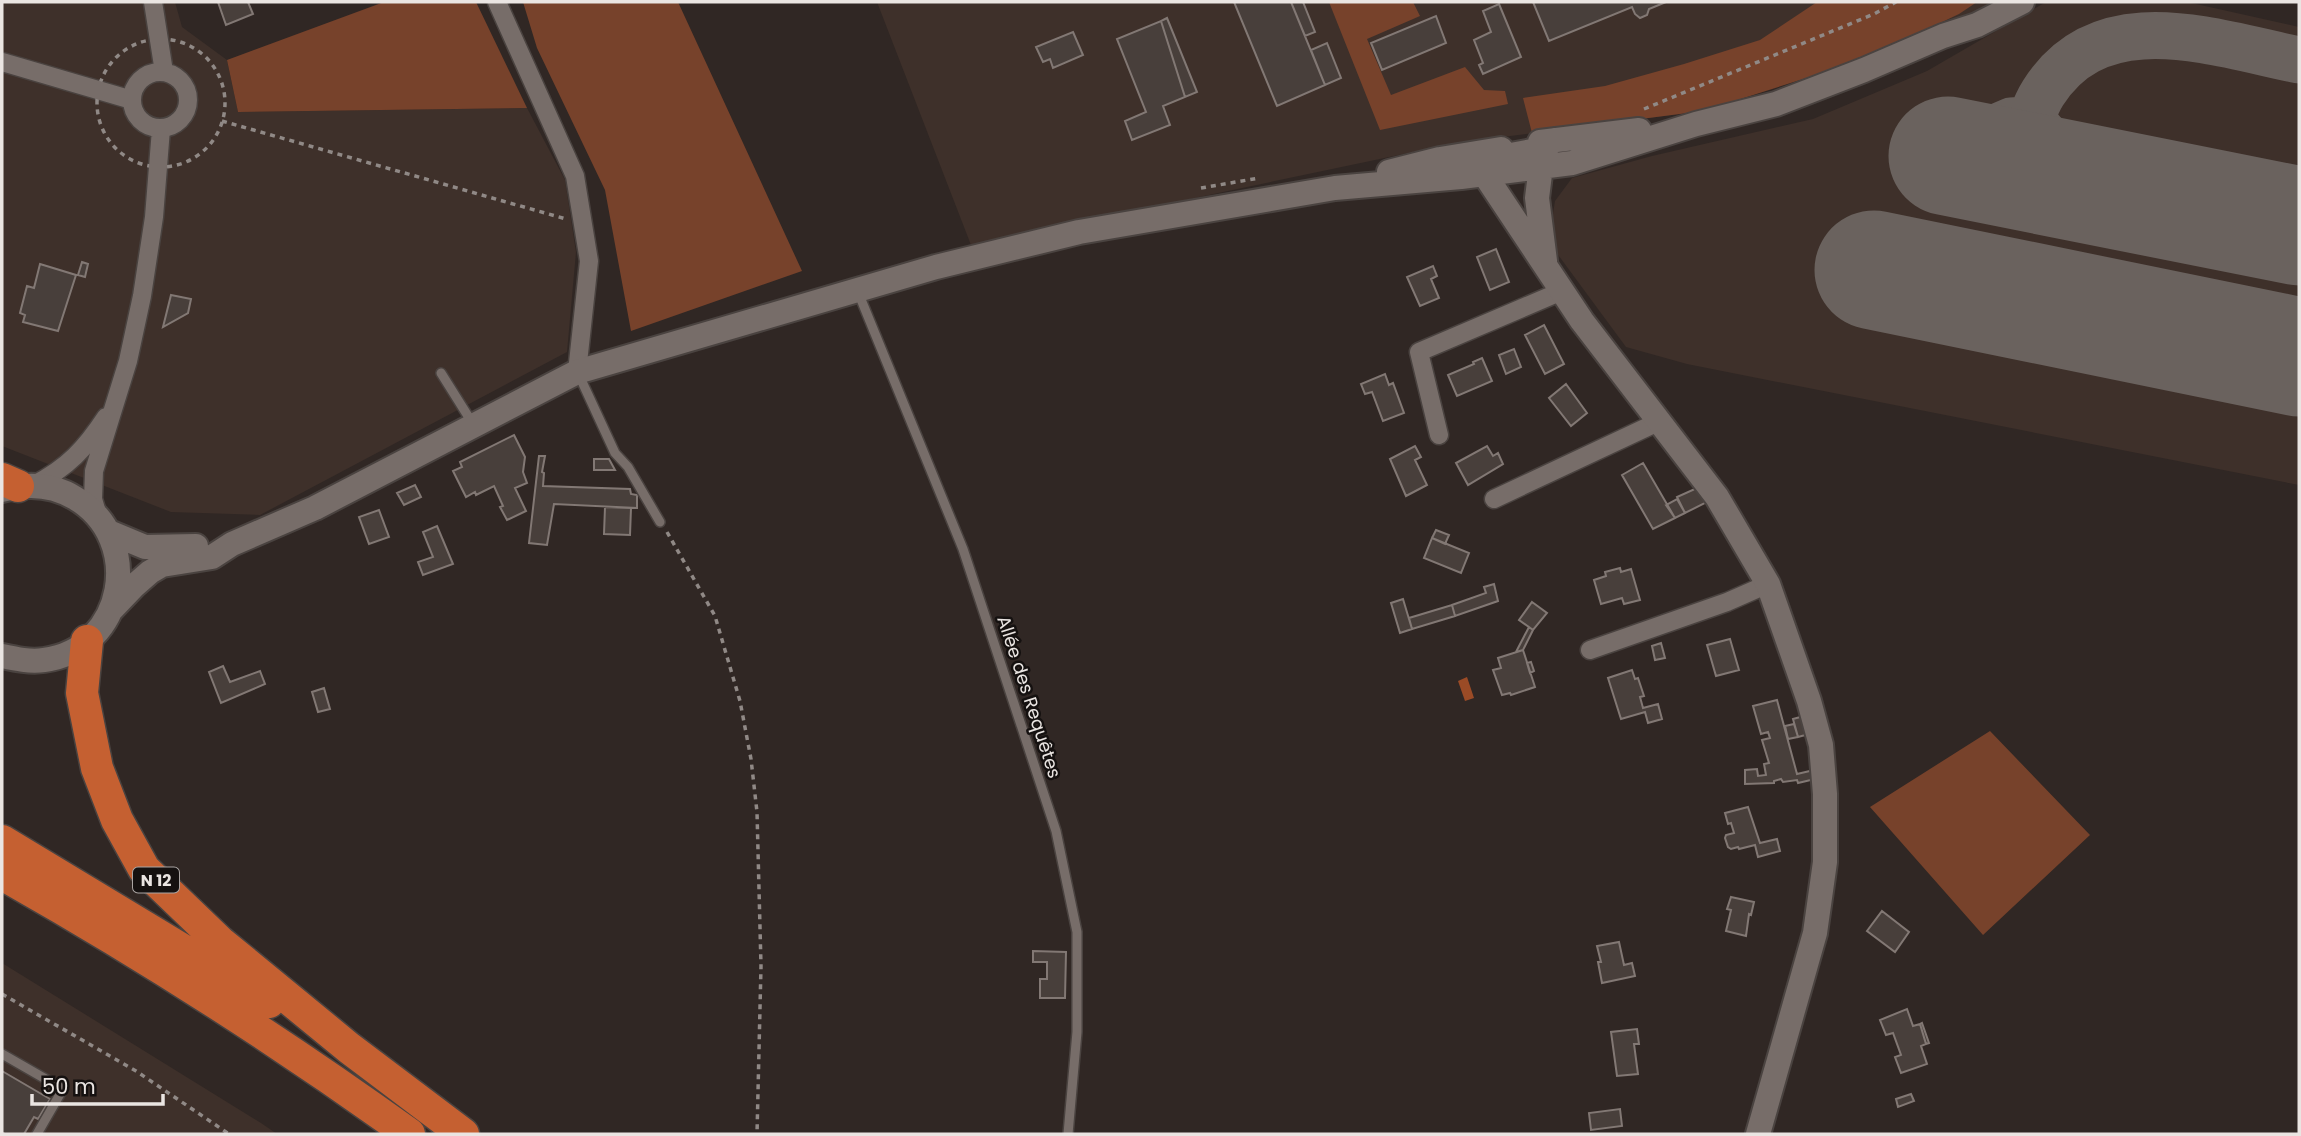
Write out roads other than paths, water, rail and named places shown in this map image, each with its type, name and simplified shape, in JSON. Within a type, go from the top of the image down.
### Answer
[{"type":"highway","name":"N 12","points":[[87,641],[82,693],[97,768],[117,820],[144,869],[220,942],[349,1048],[463,1134]]},
{"type":"highway","name":"N 12","points":[[2,841],[257,996],[349,1048]]},
{"type":"highway","points":[[2,874],[94,926],[225,1009],[409,1134]]},
{"type":"highway","points":[[2,899],[225,1009]]},
{"type":"main road","points":[[1943,36],[1996,2]]},
{"type":"main road","points":[[8,662],[45,660],[67,653],[87,641],[134,586],[162,565],[212,556],[232,544],[315,508],[577,372],[936,267],[1079,232],[1335,188],[1485,175],[1572,163],[1696,124],[1776,104],[1943,36],[1977,25],[2022,2]]},
{"type":"main road","points":[[1335,188],[1440,159],[1554,140],[1696,124]]},
{"type":"main road","points":[[1554,140],[1543,149],[1485,160],[1485,175],[1562,291],[1717,497],[1768,584],[1809,701],[1821,745],[1825,794],[1825,862],[1815,933],[1758,1134]]},
{"type":"main road","points":[[1541,166],[1537,198],[1545,265]]},
{"type":"main road","points":[[14,485],[67,493],[84,503],[104,524],[145,547],[232,544]]},
{"type":"main road","points":[[104,524],[116,551],[119,570],[118,590],[112,609]]},
{"type":"street","points":[[153,2],[164,72]]},
{"type":"street","points":[[497,2],[575,176],[589,261],[577,372]]},
{"type":"street","points":[[2,61],[132,100]]},
{"type":"street","points":[[154,72],[164,72],[184,85],[188,100],[182,118],[161,129],[141,122],[133,110],[132,100],[138,82],[154,72]]},
{"type":"street","points":[[104,524],[93,499],[94,471],[128,361],[142,296],[154,217],[161,129]]},
{"type":"street","points":[[1439,435],[1419,352],[1562,291]]},
{"type":"street","points":[[14,485],[57,473],[76,457],[92,438],[113,405]]},
{"type":"street","points":[[1494,499],[1658,422]]},
{"type":"street","points":[[1590,650],[1727,602],[1768,584]]},
{"type":"lane","name":"Allée des Requêtes","points":[[857,290],[963,549],[1056,831],[1077,932],[1077,1032],[1068,1134]]},
{"type":"lane","points":[[577,372],[615,453],[628,467],[660,522]]},
{"type":"lane","points":[[440,373],[474,425]]},
{"type":"lane","points":[[2,1054],[63,1089],[37,1134]]}]
